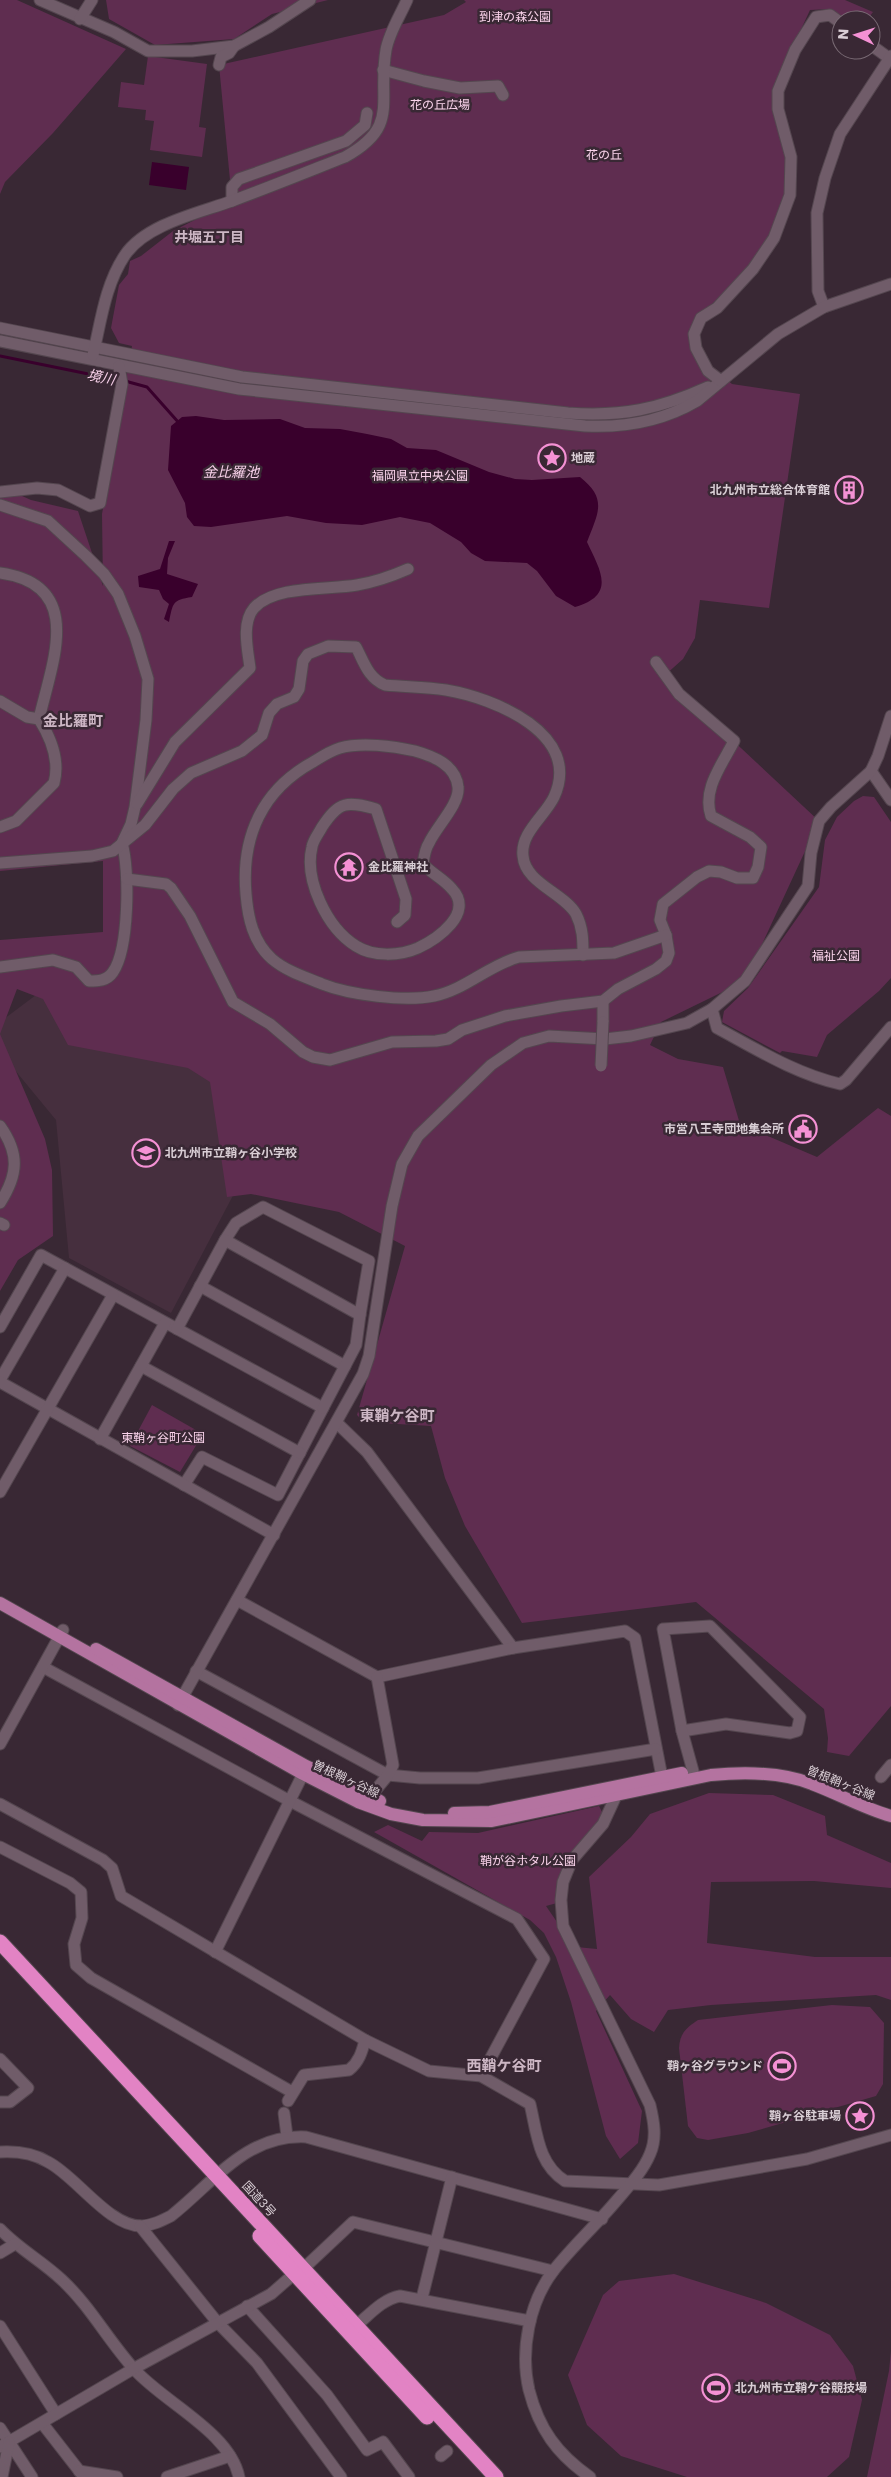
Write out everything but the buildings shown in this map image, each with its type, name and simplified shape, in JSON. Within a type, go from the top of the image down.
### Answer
[{"type":"highway","name":"国道3号","points":[[0,1942],[483,2477]]},
{"type":"highway","name":"国道3号","points":[[0,1956],[214,2179]]},
{"type":"highway","name":"国道3号","points":[[299,2271],[357,2325],[496,2477]]},
{"type":"main road","name":"曽根鞘ヶ谷線","points":[[0,1595],[61,1634]]},
{"type":"main road","name":"曽根鞘ヶ谷線","points":[[0,1603],[61,1634],[180,1701],[303,1774],[358,1802],[391,1814],[423,1820],[492,1821],[711,1775],[755,1774],[810,1783],[853,1803],[891,1816]]},
{"type":"main road","name":"曽根鞘ヶ谷線","points":[[180,1701],[369,1798],[394,1806],[424,1812],[490,1812],[734,1764],[786,1769],[812,1775],[863,1798],[891,1807]]},
{"type":"street","points":[[40,0],[80,19],[114,32],[148,51],[192,51],[234,46],[269,27],[310,0]]},
{"type":"street","points":[[80,19],[92,0]]},
{"type":"street","points":[[93,354],[110,281],[126,253],[154,230],[192,213],[232,201],[345,157],[361,148],[376,134],[382,121],[383,70],[386,48],[407,0]]},
{"type":"street","points":[[721,380],[708,371],[696,348],[694,334],[701,318],[717,308],[753,269],[774,238],[790,195],[791,157],[778,109],[778,91],[795,50],[816,16],[831,16]]},
{"type":"street","points":[[219,65],[221,57],[229,53],[234,46]]},
{"type":"street","points":[[824,307],[818,291],[817,214],[825,178],[840,134],[890,57]]},
{"type":"street","points":[[383,70],[460,88],[498,86],[503,95]]},
{"type":"street","points":[[232,201],[232,187],[239,179],[346,141],[365,125],[367,113]]},
{"type":"street","points":[[0,328],[93,354],[119,366],[192,381],[266,393],[601,427],[639,423],[685,409],[698,401],[778,334],[824,307],[891,284]]},
{"type":"street","points":[[0,341],[242,378],[595,415],[655,408],[679,400],[721,380]]},
{"type":"street","points":[[0,492],[37,488],[51,489],[58,490],[90,506],[100,504],[122,384],[119,366]]},
{"type":"street","points":[[0,505],[48,522],[104,574],[118,594],[135,636],[148,678],[146,720],[135,807],[131,824],[122,843],[127,859],[124,935],[120,956],[112,973],[102,981],[88,981],[76,967],[53,960],[0,967]]},
{"type":"street","points":[[135,807],[175,742],[250,668],[246,624],[253,609],[266,599],[283,593],[358,585],[387,578],[408,569]]},
{"type":"street","points":[[0,573],[24,578],[37,586],[48,596],[55,609],[56,640],[39,719],[47,731],[57,763],[54,783],[16,821],[0,827]]},
{"type":"street","points":[[0,863],[92,856],[113,851],[145,825],[173,789],[191,774],[242,751],[262,735],[269,713],[277,704],[294,697],[299,689],[303,661],[308,654],[328,646],[356,647],[369,674],[376,682],[385,685],[446,690],[497,705],[539,729],[554,747],[559,762],[559,781],[554,797],[524,842],[522,857],[532,874],[575,912],[583,931],[583,955]]},
{"type":"street","points":[[127,879],[166,884],[171,888],[190,916],[233,1002],[270,1024],[303,1052],[313,1057],[330,1060],[392,1042],[436,1041],[505,1016],[561,1006],[603,1002],[618,989],[656,969],[666,960],[669,953],[666,935],[660,920],[663,904],[697,877],[709,871],[721,872],[737,878],[753,878],[758,867],[761,846],[750,837],[711,816],[707,803],[710,787],[734,741],[679,694],[656,662]]},
{"type":"street","points":[[0,701],[26,717],[39,719]]},
{"type":"street","points":[[180,1701],[363,1374],[369,1356],[392,1206],[402,1164],[418,1136],[490,1065],[523,1043],[549,1036],[604,1039],[631,1036],[687,1023],[712,1009],[745,981],[808,886],[811,853],[819,821],[871,771],[891,716]]},
{"type":"street","points":[[397,922],[405,915],[406,899],[376,809],[344,805],[335,808],[312,846],[310,879],[324,911],[348,941],[374,953],[394,954],[417,948],[438,936],[454,922],[458,912],[458,896],[452,888],[423,864],[427,845],[458,797],[458,786],[451,771],[436,757],[409,750],[361,745],[340,748],[302,768],[273,792],[265,804],[250,837],[245,879],[248,918],[257,940],[271,959],[290,971],[334,989],[385,997],[433,996],[453,990],[509,960],[519,957],[614,953],[666,935]]},
{"type":"street","points":[[871,771],[891,800]]},
{"type":"street","points":[[601,1066],[603,1002]]},
{"type":"street","points":[[712,1009],[717,1028],[780,1062],[821,1080],[840,1084],[846,1080],[891,1027]]},
{"type":"street","points":[[0,1126],[10,1142],[15,1158],[12,1184],[0,1203]]},
{"type":"street","points":[[177,1329],[236,1223],[263,1207],[369,1261],[356,1345],[278,1495],[202,1457],[184,1485]]},
{"type":"street","points":[[225,1240],[360,1315]]},
{"type":"street","points":[[0,1327],[41,1255],[323,1408]]},
{"type":"street","points":[[65,1268],[0,1381],[100,1439],[274,1535]]},
{"type":"street","points":[[200,1286],[345,1366]]},
{"type":"street","points":[[0,1492],[113,1295]]},
{"type":"street","points":[[100,1439],[165,1323]]},
{"type":"street","points":[[141,1366],[300,1453]]},
{"type":"street","points":[[337,1422],[367,1452],[513,1648]]},
{"type":"street","points":[[238,1600],[377,1677],[513,1648],[625,1632],[635,1638],[662,1777]]},
{"type":"street","points":[[682,1731],[726,1724],[790,1733],[797,1731],[800,1717],[710,1626],[663,1629],[682,1731],[693,1771]]},
{"type":"street","points":[[0,1744],[61,1634]]},
{"type":"street","points":[[43,1667],[290,1801],[517,1919],[544,1959],[481,2076]]},
{"type":"street","points":[[196,1671],[388,1776],[478,1778],[656,1750]]},
{"type":"street","points":[[369,1798],[388,1776],[393,1765],[377,1677]]},
{"type":"street","points":[[881,1777],[891,1765]]},
{"type":"street","points":[[215,1952],[303,1774]]},
{"type":"street","points":[[590,2477],[573,2465],[548,2439],[533,2404],[527,2382],[526,2357],[530,2321],[542,2290],[553,2271],[602,2219],[631,2184],[650,2153],[655,2128],[650,2105],[563,1926],[561,1900],[564,1882],[572,1860],[603,1824],[616,1796]]},
{"type":"street","points":[[0,1804],[103,1860],[112,1868],[121,1896],[365,2040],[429,2071],[481,2076],[530,2104],[544,2159],[553,2174],[565,2181],[659,2185],[733,2174],[807,2159],[891,2135]]},
{"type":"street","points":[[0,1847],[70,1883],[81,1892],[82,1918],[74,1944],[76,1965],[91,1978],[290,2096],[304,2075],[349,2070],[355,2065],[362,2054],[365,2040]]},
{"type":"street","points":[[0,2059],[28,2088],[10,2102],[0,2102]]},
{"type":"street","points":[[284,2113],[287,2136]]},
{"type":"street","points":[[0,2152],[13,2151],[34,2155],[50,2162],[114,2216],[140,2226],[155,2224],[171,2216],[254,2147],[287,2136],[306,2137],[602,2219]]},
{"type":"street","points":[[422,2298],[438,2242],[452,2177]]},
{"type":"street","points":[[4,2444],[133,2369],[271,2294],[353,2222],[553,2271]]},
{"type":"street","points":[[140,2226],[217,2322],[257,2363],[341,2477]]},
{"type":"street","points":[[0,2228],[15,2244],[61,2279],[89,2308],[133,2369],[211,2432],[230,2456],[239,2477]]},
{"type":"street","points":[[0,2252],[15,2244]]},
{"type":"street","points":[[357,2325],[378,2306],[392,2297],[422,2298],[530,2321]]},
{"type":"street","points":[[247,2306],[327,2395],[367,2450],[383,2442],[408,2477]]},
{"type":"street","points":[[0,2326],[56,2414]]},
{"type":"street","points":[[42,2423],[82,2474],[116,2477]]},
{"type":"street","points":[[0,2428],[4,2444],[2,2477]]},
{"type":"street","points":[[4,2444],[32,2477]]},
{"type":"street","points":[[167,2477],[230,2456]]},
{"type":"shaded area","name":"北九州市立鞘ヶ谷小学校","points":[[48,986],[225,1072],[238,1186],[171,1313],[69,1258],[56,1120],[0,1052],[0,1022]]},
{"type":"green space","points":[[0,0],[17,0],[126,49],[53,133],[5,182],[0,194]]},
{"type":"green space","points":[[106,0],[328,0],[272,14],[234,39],[155,45],[109,19]]},
{"type":"green space","name":"福岡県立中央公園","points":[[464,0],[845,0],[868,10],[810,10],[772,92],[786,162],[784,194],[779,217],[754,264],[693,322],[702,357],[732,384],[800,394],[769,608],[700,600],[695,638],[683,659],[664,676],[819,821],[745,981],[661,1022],[650,1045],[678,1059],[723,1067],[740,1124],[817,1157],[878,1108],[891,1116],[891,1706],[849,1756],[827,1752],[828,1738],[824,1709],[696,1602],[522,1623],[465,1526],[445,1478],[431,1426],[364,1422],[357,1415],[405,1246],[339,1212],[251,1194],[227,1197],[210,1082],[188,1068],[68,1045],[43,999],[17,989],[0,1034],[0,940],[103,932],[103,861],[0,871],[0,486],[31,500],[78,511],[103,586],[102,514],[132,346],[119,343],[111,328],[119,285],[128,274],[130,261],[141,256],[173,231],[232,201],[219,65],[444,15],[466,2]]},
{"type":"green space","points":[[148,56],[207,64],[199,127],[206,128],[202,157],[150,150],[154,121],[145,120],[146,110],[118,107],[121,82],[144,85]]},
{"type":"green space","name":"福祉公園","points":[[863,796],[874,797],[891,822],[891,978],[879,991],[827,1035],[817,1057],[782,1051],[780,1053],[722,1022],[724,1011],[748,988],[819,887],[825,840],[837,817],[854,801]]},
{"type":"green space","points":[[0,1034],[45,1139],[52,1170],[53,1236],[18,1260],[0,1291]]},
{"type":"green space","name":"東鞘ヶ谷町公園","points":[[152,1405],[203,1434],[180,1472],[130,1446]]},
{"type":"green space","name":"鞘が谷ホタル公園","points":[[709,1793],[773,1795],[825,1816],[827,1835],[891,1863],[891,1888],[814,1881],[711,1882],[707,1943],[815,1957],[891,1957],[891,2000],[876,1995],[711,2005],[668,2010],[654,2032],[631,2019],[610,1995],[596,2011],[642,2111],[638,2143],[620,2159],[606,2136],[571,2002],[556,1957],[544,1933],[530,1920],[374,1832],[388,1825],[422,1841],[429,1832],[478,1833],[599,1806],[603,1814],[600,1821],[570,1856],[557,1903],[546,1906],[557,1922],[566,1946],[597,1949],[589,1877],[631,1837],[650,1814]]},
{"type":"green space","name":"鞘ヶ谷グラウンド","points":[[832,2005],[870,2007],[884,2023],[883,2084],[876,2096],[748,2133],[708,2140],[697,2138],[688,2126],[679,2048],[682,2035],[687,2028],[698,2020]]},
{"type":"green space","name":"北九州市立鞘ケ谷競技場","points":[[674,2274],[766,2303],[830,2335],[853,2366],[862,2400],[849,2457],[827,2477],[687,2477],[621,2456],[587,2425],[568,2375],[603,2295],[619,2281]]},
{"type":"green space","points":[[891,2351],[891,2477],[867,2477],[889,2371]]},
{"type":"water","points":[[152,162],[189,167],[186,190],[149,185]]},
{"type":"water","name":"金比羅池","points":[[196,416],[224,420],[280,419],[305,428],[340,429],[367,434],[391,439],[407,448],[436,450],[489,472],[515,479],[532,480],[580,477],[589,485],[597,500],[597,514],[587,542],[600,572],[602,580],[601,589],[588,602],[575,607],[556,596],[537,571],[527,563],[485,561],[471,553],[461,542],[430,523],[400,517],[362,525],[326,523],[287,516],[211,527],[194,526],[187,517],[185,503],[168,470],[171,426],[182,417]]},
{"type":"water","points":[[169,541],[175,541],[168,558],[167,574],[198,584],[192,597],[177,601],[174,604],[169,622],[164,619],[169,604],[163,599],[159,590],[139,587],[138,576],[160,569]]},
{"type":"waterway","name":"境川","points":[[0,356],[118,380]]},
{"type":"waterway","name":"境川","points":[[125,381],[147,387],[179,423]]},
{"type":"place","name":"地蔵","points":[[552,458]]},
{"type":"place","name":"北九州市立総合体育館","points":[[849,490]]},
{"type":"place","name":"金比羅神社","points":[[349,867]]},
{"type":"place","name":"市営八王寺団地集会所","points":[[803,1129]]},
{"type":"place","name":"北九州市立鞘ヶ谷小学校","points":[[146,1153]]},
{"type":"place","name":"鞘ヶ谷グラウンド","points":[[782,2066]]},
{"type":"place","name":"鞘ヶ谷駐車場","points":[[860,2116]]},
{"type":"place","name":"北九州市立鞘ケ谷競技場","points":[[716,2388]]},
{"type":"district","name":"井堀五丁目","points":[[209,237]]},
{"type":"district","name":"金比羅町","points":[[73,721]]},
{"type":"district","name":"東鞘ケ谷町","points":[[397,1416]]},
{"type":"district","name":"西鞘ケ谷町","points":[[504,2066]]},
{"type":"park label","name":"到津の森公園","points":[[515,17]]},
{"type":"park label","name":"花の丘広場","points":[[440,105]]},
{"type":"park label","name":"花の丘","points":[[604,155]]}]
